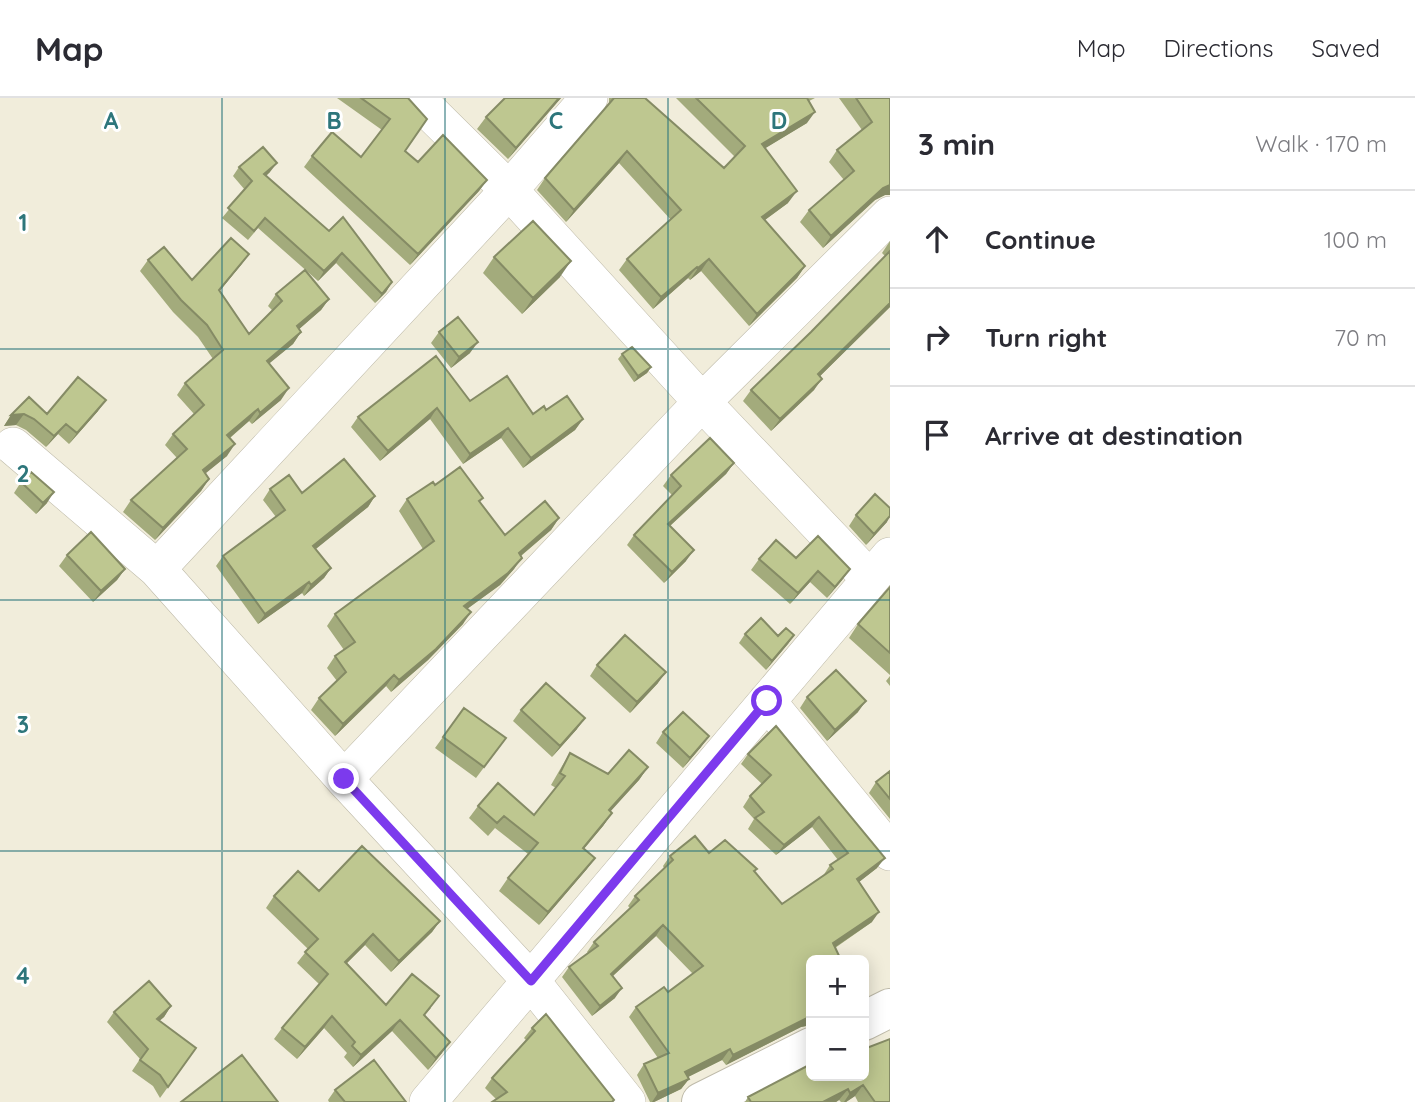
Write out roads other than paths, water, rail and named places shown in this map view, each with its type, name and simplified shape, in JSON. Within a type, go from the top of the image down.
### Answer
[{"type":"main road","points":[[869,1018],[890,1007]]},
{"type":"main road","points":[[701,1102],[806,1050]]},
{"type":"street","points":[[415,98],[509,190],[702,402],[880,567],[428,1102]]},
{"type":"street","points":[[157,569],[509,190],[589,98]]},
{"type":"street","points":[[344,779],[702,402],[890,215]]},
{"type":"street","points":[[12,446],[157,569],[344,779],[531,981],[627,1102]]},
{"type":"street","points":[[767,701],[890,852]]}]
